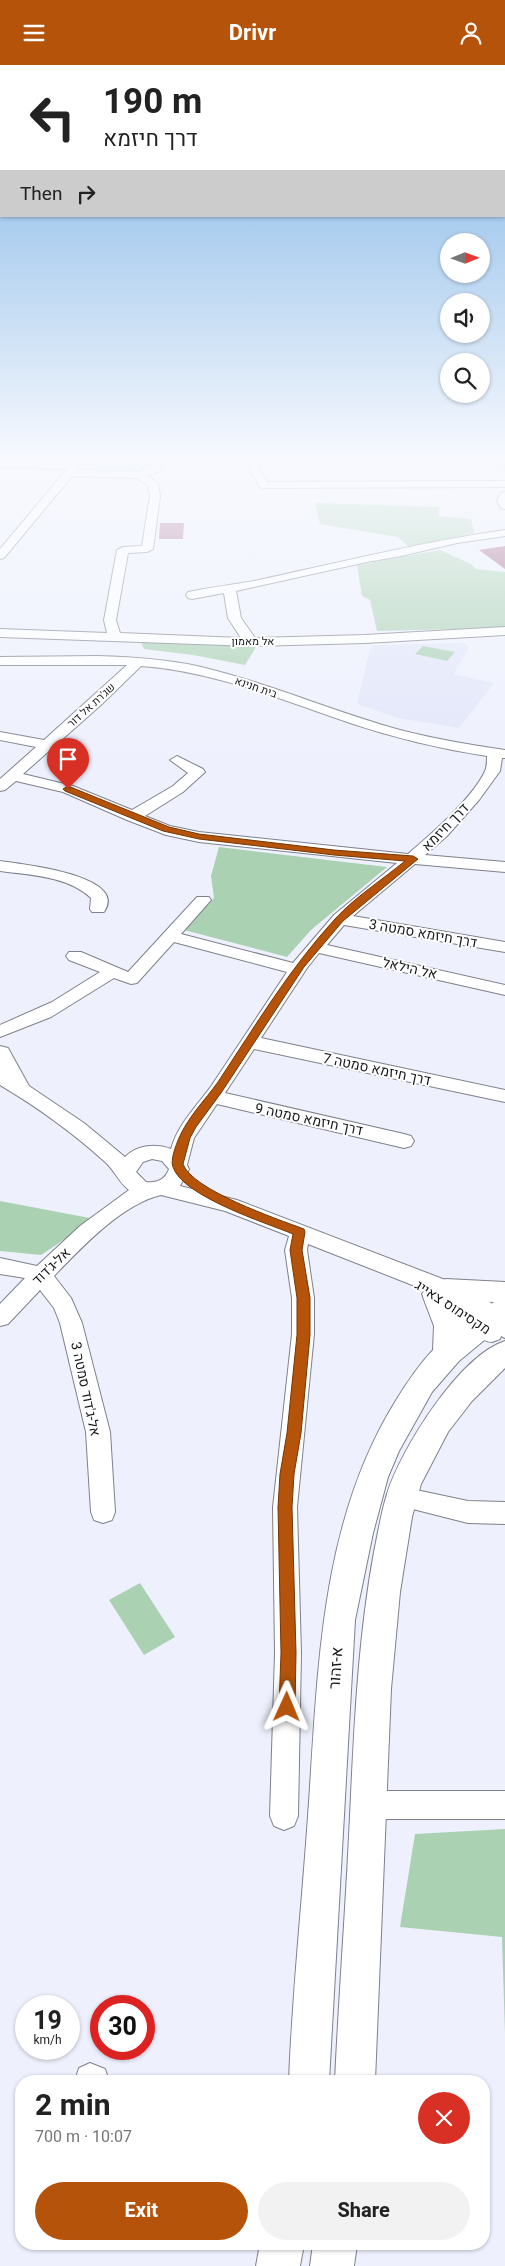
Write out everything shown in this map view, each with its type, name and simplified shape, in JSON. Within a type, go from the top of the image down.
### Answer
[{"type":"main road","points":[[446,1356],[450,1341],[442,1293],[476,1292],[499,1318]]},
{"type":"main road","name":"א-זהור","points":[[307,2075],[339,1620],[352,1548],[371,1479],[398,1421],[431,1370],[446,1356],[499,1318]]},
{"type":"main road","points":[[355,2075],[360,2020],[374,1665],[383,1587],[408,1477],[449,1406],[486,1367],[505,1352]]},
{"type":"main road","points":[[278,2266],[281,2250]]},
{"type":"main road","points":[[332,2266],[334,2250]]},
{"type":"street","points":[[114,636],[110,620],[120,564]]},
{"type":"street","points":[[192,595],[257,584],[343,564]]},
{"type":"street","points":[[230,589],[230,604],[236,624],[252,642]]},
{"type":"street","name":"אל מאמון","points":[[0,633],[130,636],[252,642],[365,639],[505,631]]},
{"type":"street","points":[[130,636],[131,658]]},
{"type":"street","name":"בית חנינא","points":[[0,654],[131,658],[194,669],[233,679],[382,729],[502,750]]},
{"type":"street","name":"בית חנינא","points":[[0,661],[131,658]]},
{"type":"street","name":"שג'רת אל דור","points":[[0,787],[96,701],[131,658]]},
{"type":"street","points":[[0,736],[46,745]]},
{"type":"street","name":"דרך חיזמא","points":[[178,1167],[184,1138],[192,1125],[315,947],[340,919],[442,833],[474,797],[493,771],[502,750]]},
{"type":"street","points":[[132,817],[178,789],[198,772],[177,760]]},
{"type":"street","points":[[14,776],[68,789],[132,817],[166,829],[215,839],[343,853],[505,867]]},
{"type":"street","points":[[0,866],[69,879],[93,888],[99,897],[98,909]]},
{"type":"street","points":[[75,956],[131,979],[203,900]]},
{"type":"street","name":"דרך חיזמא סמטה 3","points":[[340,919],[505,947]]},
{"type":"street","points":[[170,936],[298,970]]},
{"type":"street","name":"אל הילאל","points":[[315,947],[505,990]]},
{"type":"street","points":[[24,1091],[7,1066],[1,1044],[32,1019],[83,991],[113,971]]},
{"type":"street","name":"דרך חיזמא סמטה 7","points":[[250,1042],[505,1097]]},
{"type":"street","points":[[0,1077],[24,1091],[86,1135],[135,1185],[230,1205],[300,1232],[296,1250],[304,1298],[303,1335],[285,1507],[288,1653],[284,1816]]},
{"type":"street","name":"דרך חיזמא סמטה 9","points":[[213,1097],[404,1141]]},
{"type":"street","name":"דרך חיזמא","points":[[149,1153],[180,1135],[192,1125]]},
{"type":"street","points":[[86,1135],[113,1145],[167,1155],[193,1182],[230,1205]]},
{"type":"street","points":[[127,1175],[130,1162],[134,1158],[149,1153]]},
{"type":"street","points":[[154,1189],[174,1181],[178,1167]]},
{"type":"street","name":"אל-ג'דוד","points":[[0,1317],[41,1275],[105,1217],[115,1203],[127,1175]]},
{"type":"street","name":"אל-ג'דוד","points":[[105,1217],[154,1189]]},
{"type":"street","name":"מקסימוס צאייג","points":[[300,1232],[402,1273],[499,1318]]},
{"type":"street","points":[[0,1266],[17,1268],[41,1275]]},
{"type":"street","name":"אל-ג'דוד סמטה 3","points":[[41,1275],[66,1311],[90,1393],[98,1433],[103,1512]]},
{"type":"street","points":[[402,1497],[468,1512],[505,1513]]},
{"type":"street","points":[[368,1805],[505,1805]]},
{"type":"shaded area","points":[[465,643],[469,647],[454,674],[494,683],[459,728],[398,718],[357,704],[370,648],[379,645]]},
{"type":"green space","points":[[470,564],[476,569],[505,572],[505,628],[377,631],[370,600],[362,596],[357,565]]},
{"type":"green space","points":[[140,640],[177,644],[256,647],[245,665],[193,655],[144,649]]},
{"type":"green space","points":[[423,646],[455,652],[447,661],[415,654]]},
{"type":"green space","points":[[219,847],[387,867],[311,930],[287,957],[184,930],[214,898],[211,876]]},
{"type":"green space","points":[[0,1201],[95,1219],[41,1255],[0,1251]]},
{"type":"green space","points":[[140,1583],[175,1637],[144,1655],[109,1600]]},
{"type":"green space","points":[[505,1829],[505,2034],[502,1937],[400,1927],[415,1834]]},
{"type":"building","points":[[498,564],[505,564],[505,569]]},
{"type":"route","points":[[68,789],[132,817],[166,829],[199,837],[240,843],[413,859],[340,919],[300,965],[217,1091],[192,1125],[184,1138],[177,1164],[179,1169],[208,1193],[230,1205],[300,1232],[296,1250],[304,1298],[302,1363],[287,1474],[285,1507],[288,1653],[287,1707]]}]
